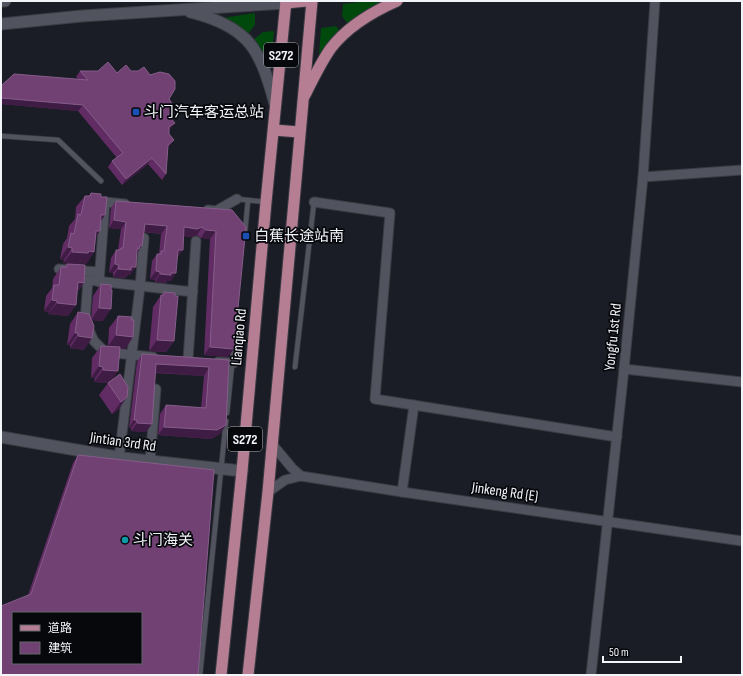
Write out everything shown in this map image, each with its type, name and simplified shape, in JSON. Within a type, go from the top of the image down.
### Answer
[{"type":"main road","points":[[1,24],[82,16],[306,1]]},
{"type":"main road","name":"S272","points":[[248,675],[268,492],[299,132],[312,1]]},
{"type":"main road","points":[[303,99],[331,48],[345,33],[360,20],[397,1]]},
{"type":"main road","name":"Lianqiao Rd","points":[[221,675],[242,471],[266,202],[286,2]]},
{"type":"main road","points":[[180,10],[199,14],[216,21],[241,34],[247,40],[253,48],[265,73],[276,108]]},
{"type":"main road","points":[[274,130],[299,132]]},
{"type":"main road","name":"Jintian 3rd Rd","points":[[1,437],[118,458],[242,471]]},
{"type":"street","name":"Yongfu 1st Rd","points":[[590,675],[608,522],[643,177],[655,1]]},
{"type":"street","points":[[643,177],[742,170]]},
{"type":"street","points":[[200,210],[216,211],[237,199]]},
{"type":"street","points":[[99,282],[105,202],[136,204]]},
{"type":"street","points":[[314,202],[390,213],[375,399],[617,437]]},
{"type":"street","points":[[118,458],[140,287],[144,238]]},
{"type":"street","points":[[188,360],[196,241]]},
{"type":"street","points":[[59,269],[99,272]]},
{"type":"street","points":[[160,358],[131,356],[106,352],[94,341],[85,321],[88,280],[193,292]]},
{"type":"street","points":[[211,361],[234,363]]},
{"type":"street","points":[[624,369],[742,382]]},
{"type":"street","points":[[150,461],[156,389]]},
{"type":"street","points":[[402,492],[414,405]]},
{"type":"street","points":[[272,444],[292,468],[301,476]]},
{"type":"street","name":"Jinkeng Rd (E)","points":[[268,492],[285,480],[301,476],[742,541]]},
{"type":"lane","points":[[1,136],[58,140],[101,182]]},
{"type":"lane","points":[[237,199],[266,202]]},
{"type":"lane","points":[[244,236],[248,200]]},
{"type":"lane","points":[[295,367],[314,202]]},
{"type":"lane","points":[[200,675],[234,337]]},
{"type":"green space","points":[[378,1],[379,4],[347,23],[342,16],[343,4]]},
{"type":"green space","points":[[255,13],[255,25],[247,35],[222,18]]},
{"type":"green space","points":[[336,26],[340,31],[322,57],[319,55],[321,28]]},
{"type":"green space","points":[[274,31],[271,63],[268,64],[261,50],[253,40],[263,32]]},
{"type":"building","points":[[108,62],[117,73],[126,65],[131,71],[138,71],[144,67],[150,75],[160,72],[169,74],[175,81],[175,89],[169,99],[175,108],[168,115],[175,123],[169,127],[169,134],[174,140],[168,145],[166,174],[152,158],[126,179],[112,161],[123,153],[83,105],[1,98],[1,85],[14,74],[88,80],[80,71],[98,71]]},
{"type":"building","points":[[91,193],[101,194],[101,197],[107,197],[105,215],[101,215],[100,231],[96,231],[94,252],[72,252],[72,248],[68,247],[71,233],[74,234],[78,214],[81,215],[85,196],[90,196]]},
{"type":"building","points":[[116,201],[232,210],[246,227],[234,349],[210,347],[216,231],[206,230],[202,227],[197,229],[184,227],[183,250],[178,250],[176,273],[171,273],[171,275],[169,275],[160,274],[160,272],[156,271],[157,254],[161,254],[161,251],[164,251],[167,226],[145,224],[142,246],[137,249],[136,267],[131,267],[131,270],[118,269],[119,265],[115,264],[116,250],[123,248],[126,222],[114,220]]},
{"type":"building","points":[[67,264],[85,265],[84,283],[78,282],[76,305],[57,303],[57,301],[52,300],[54,285],[59,285],[61,267],[67,267]]},
{"type":"building","points":[[101,284],[111,285],[111,309],[99,308]]},
{"type":"building","points":[[164,292],[175,293],[175,296],[178,296],[174,341],[157,340],[161,295],[164,295]]},
{"type":"building","points":[[78,312],[89,314],[94,326],[92,338],[78,336],[78,333],[75,333]]},
{"type":"building","points":[[118,316],[132,317],[131,320],[134,320],[133,337],[116,335]]},
{"type":"building","points":[[101,346],[120,347],[118,371],[103,370],[103,367],[99,366]]},
{"type":"building","points":[[142,354],[229,360],[226,425],[217,430],[164,427],[166,405],[206,408],[209,367],[156,364],[152,424],[137,423],[137,420],[134,420]]},
{"type":"building","points":[[120,374],[128,387],[127,397],[121,402],[108,383]]},
{"type":"building","name":"斗门海关","points":[[78,455],[214,470],[198,675],[1,675],[1,606],[31,594]]},
{"type":"place","name":"斗门汽车客运总站","points":[[136,112]]},
{"type":"place","name":"白蕉长途站南","points":[[246,236]]},
{"type":"place","name":"斗门海关","points":[[125,540]]}]
